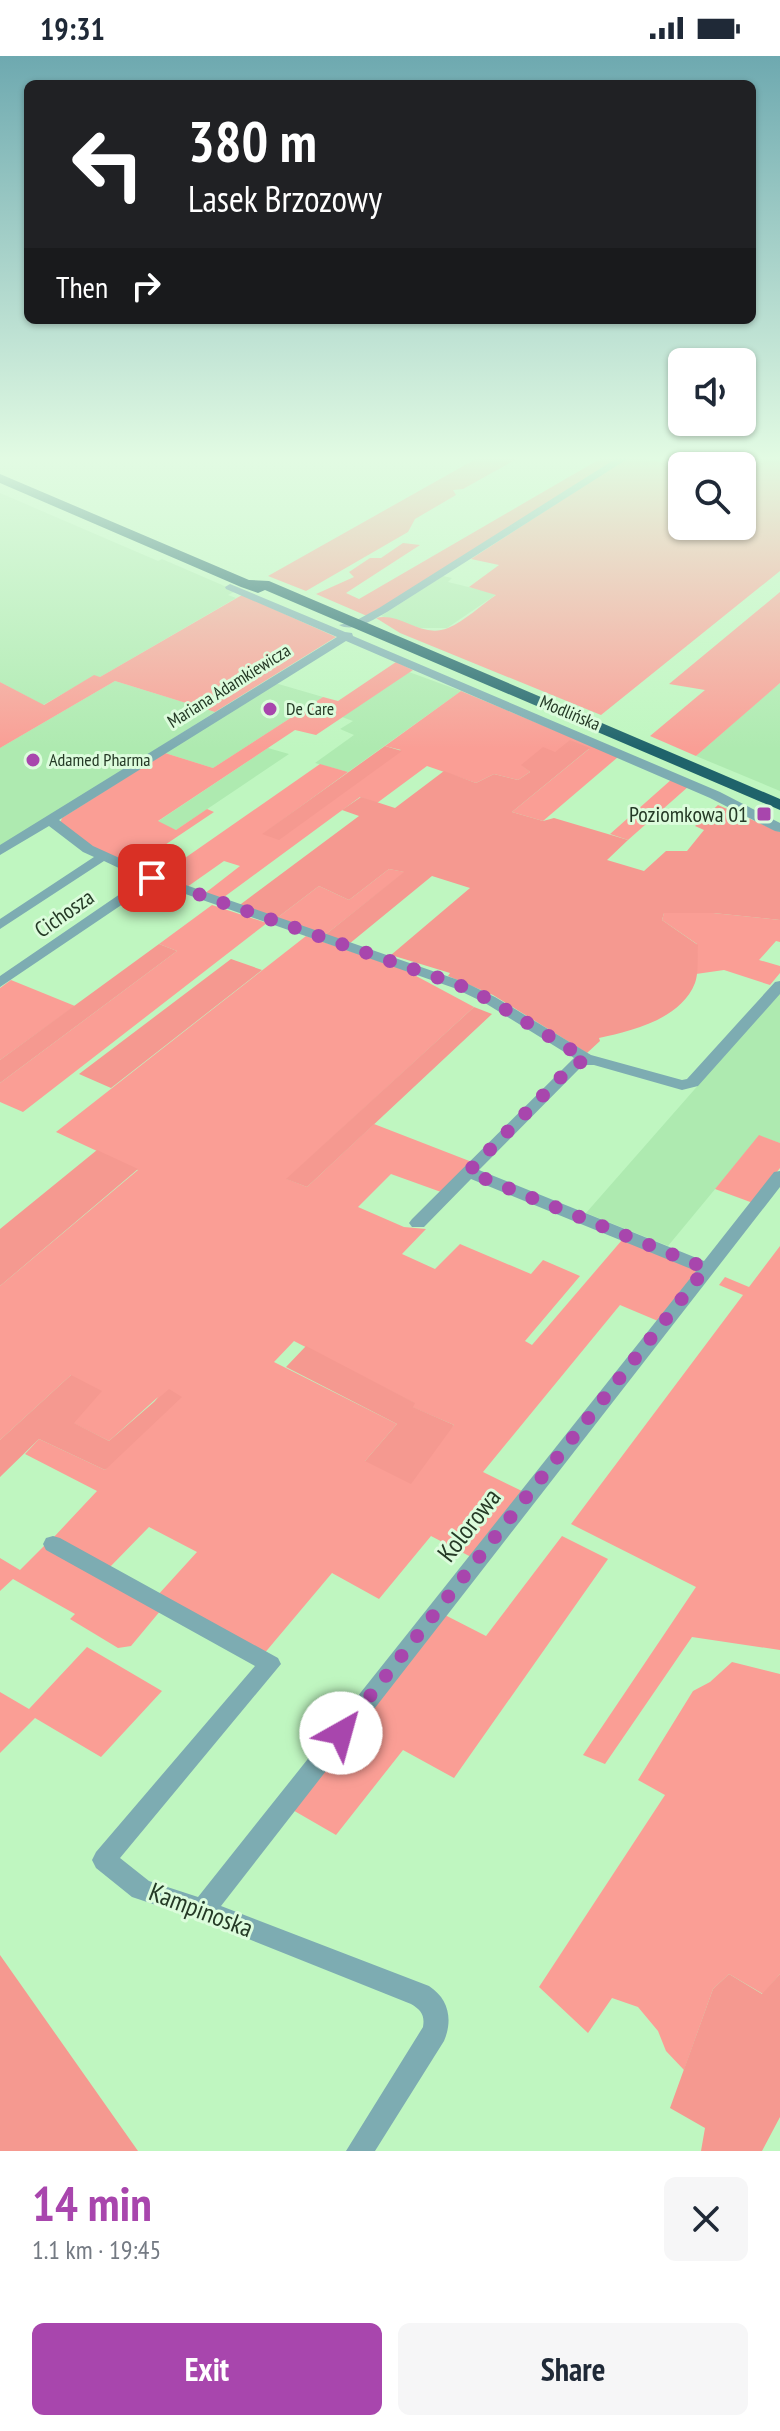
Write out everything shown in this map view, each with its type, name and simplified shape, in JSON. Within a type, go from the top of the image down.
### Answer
[{"type":"highway","points":[[166,554],[354,626],[780,805]]},
{"type":"highway","points":[[354,626],[430,648],[780,796]]},
{"type":"street","name":"Mariana Adamkiewicza","points":[[0,851],[470,554]]},
{"type":"street","name":"Modlińska","points":[[354,626],[780,828]]},
{"type":"street","points":[[50,820],[76,842],[102,857],[152,878],[459,985],[490,1000],[586,1059],[682,1085],[692,1083],[780,985]]},
{"type":"street","points":[[0,925],[102,857]]},
{"type":"street","name":"Cichosza","points":[[0,983],[152,878]]},
{"type":"street","points":[[418,1223],[570,1068],[586,1059]]},
{"type":"street","points":[[468,1172],[706,1268]]},
{"type":"street","name":"Kolorowa","points":[[203,1910],[780,1176]]},
{"type":"street","name":"Kampinoska","points":[[53,1544],[270,1664],[104,1860],[141,1889],[420,1995],[432,2004],[438,2019],[435,2032],[359,2151]]},
{"type":"shaded area","points":[[0,554],[141,554],[158,561],[162,559],[236,591],[228,595],[236,598],[100,677],[94,676],[43,705],[0,682]]},
{"type":"shaded area","points":[[307,554],[370,554],[306,591],[268,576]]},
{"type":"shaded area","points":[[406,554],[346,593],[359,599],[437,554],[471,554],[367,616],[316,594],[354,577],[349,572],[370,558]]},
{"type":"shaded area","points":[[479,554],[780,554],[780,571],[601,715],[400,633],[376,618],[394,619],[429,630],[448,628],[496,595],[469,587],[499,565],[471,559]]},
{"type":"shaded area","points":[[443,576],[452,578],[448,582],[497,594],[447,628],[420,628],[381,616]]},
{"type":"shaded area","points":[[780,592],[780,683],[696,756],[650,736],[705,690],[669,684]]},
{"type":"shaded area","points":[[242,595],[336,637],[215,712],[115,681],[0,748],[0,682],[44,705],[94,675],[100,677]]},
{"type":"shaded area","points":[[396,662],[413,670],[316,735],[295,730],[158,821],[176,830],[207,809],[214,812],[138,863],[118,861],[107,856],[60,823],[62,818],[165,753],[213,768],[323,697],[338,701]]},
{"type":"shaded area","points":[[409,672],[461,691],[348,772],[315,763],[354,735],[340,729],[353,721],[342,717]]},
{"type":"shaded area","name":"Adamed Pharma","points":[[115,681],[215,712],[0,848],[0,748]]},
{"type":"shaded area","name":"De Care","points":[[275,683],[323,697],[213,768],[165,753]]},
{"type":"shaded area","points":[[780,683],[780,791],[696,756],[753,706]]},
{"type":"shaded area","points":[[461,691],[618,757],[543,821],[512,812],[589,749],[555,752],[522,765],[530,772],[518,780],[494,774],[476,783],[427,766],[377,803],[360,797],[220,900],[204,894],[240,866],[224,861],[187,887],[163,878],[162,874],[320,764],[348,772],[263,834],[401,750],[385,746]]},
{"type":"shaded area","points":[[570,740],[590,748],[512,812],[543,821],[554,818],[628,840],[607,860],[644,871],[666,851],[687,851],[704,830],[695,826],[718,805],[780,832],[780,920],[713,913],[664,913],[662,920],[698,945],[697,974],[695,983],[679,1006],[654,1021],[599,1038],[600,1041],[587,1053],[493,995],[448,976],[450,973],[391,955],[470,888],[432,876],[349,944],[325,935],[404,872],[389,869],[349,900],[319,886],[277,918],[237,907],[359,816],[342,810],[361,797],[395,808],[444,771],[476,783],[494,774],[518,780],[530,772],[521,765],[543,747],[555,752]]},
{"type":"shaded area","points":[[385,746],[402,751],[279,840],[262,834]]},
{"type":"shaded area","points":[[268,748],[289,754],[176,830],[157,822]]},
{"type":"shaded area","points":[[672,779],[689,786],[628,840],[610,834]]},
{"type":"shaded area","points":[[389,869],[405,872],[325,935],[277,918],[319,886],[349,900]]},
{"type":"shaded area","points":[[212,905],[267,923],[23,1112],[0,1102],[0,1083],[177,951],[159,944]]},
{"type":"shaded area","points":[[664,913],[713,913],[780,920],[780,942],[776,941],[759,960],[780,966],[780,973],[770,985],[724,970],[696,974],[697,944],[662,920]]},
{"type":"shaded area","points":[[306,936],[405,970],[474,1007],[287,1179],[307,1187],[374,1124],[472,1162],[441,1192],[391,1174],[358,1207],[404,1227],[426,1229],[402,1254],[435,1269],[460,1244],[531,1274],[543,1260],[580,1276],[525,1341],[532,1345],[622,1240],[700,1271],[658,1321],[620,1305],[483,1472],[524,1492],[473,1558],[431,1536],[379,1599],[332,1573],[263,1655],[157,1596],[197,1552],[149,1527],[108,1569],[53,1538],[97,1491],[25,1454],[39,1439],[105,1470],[158,1397],[109,1441],[73,1423],[71,1375],[0,1440],[0,1286],[138,1170],[56,1132]],"holes":[[[294,1341],[414,1403],[412,1407],[454,1425],[437,1444],[365,1461],[397,1424],[274,1362]]]},
{"type":"shaded area","points":[[159,944],[177,951],[0,1083],[0,1060]]},
{"type":"shaded area","points":[[231,959],[262,970],[111,1088],[79,1074]]},
{"type":"shaded area","points":[[11,980],[75,1006],[0,1060],[0,988]]},
{"type":"shaded area","points":[[780,992],[780,1143],[759,1136],[668,1246],[586,1213]]},
{"type":"shaded area","points":[[474,1007],[492,1014],[307,1187],[286,1179]]},
{"type":"shaded area","points":[[759,1135],[780,1143],[780,1168],[753,1203],[715,1189]]},
{"type":"shaded area","points":[[97,1150],[138,1169],[0,1286],[0,1229]]},
{"type":"shaded area","points":[[780,1246],[780,1650],[692,1637],[605,1764],[583,1755],[696,1587],[571,1524],[743,1295],[719,1285],[725,1277],[749,1287]]},
{"type":"shaded area","points":[[306,1346],[415,1403],[413,1407],[454,1425],[411,1484],[365,1461],[397,1424],[286,1367]]},
{"type":"shaded area","points":[[71,1375],[102,1391],[74,1423],[109,1441],[169,1389],[182,1397],[105,1470],[39,1439],[0,1477],[0,1440]]},
{"type":"shaded area","points":[[562,1536],[608,1559],[454,1778],[403,1750],[336,1835],[291,1809],[443,1614],[486,1636]]},
{"type":"shaded area","points":[[45,1545],[161,1610],[131,1646],[118,1648],[70,1619],[75,1614],[13,1579],[0,1591],[0,1558],[20,1570]]},
{"type":"shaded area","points":[[87,1647],[162,1691],[101,1757],[35,1718],[0,1753],[0,1692],[29,1709]]},
{"type":"shaded area","points":[[732,1662],[780,1674],[780,1974],[763,1994],[729,1974],[713,1989],[684,2070],[666,2051],[658,2031],[638,2007],[612,1998],[588,2033],[539,1987],[665,1795],[638,1780],[693,1691],[710,1682]]},
{"type":"shaded area","points":[[0,1955],[138,2151],[0,2151]]},
{"type":"shaded area","points":[[729,1974],[762,1994],[780,1974],[780,2117],[762,2151],[701,2151],[705,2128],[670,2108],[713,1989]]},
{"type":"place","name":"De Care","points":[[270,709]]},
{"type":"place","name":"Adamed Pharma","points":[[33,760]]},
{"type":"place","name":"Poziomkowa 01","points":[[764,814]]},
{"type":"route","points":[[152,878],[459,985],[490,1000],[586,1059],[570,1068],[468,1172],[706,1268],[341,1733]]}]
